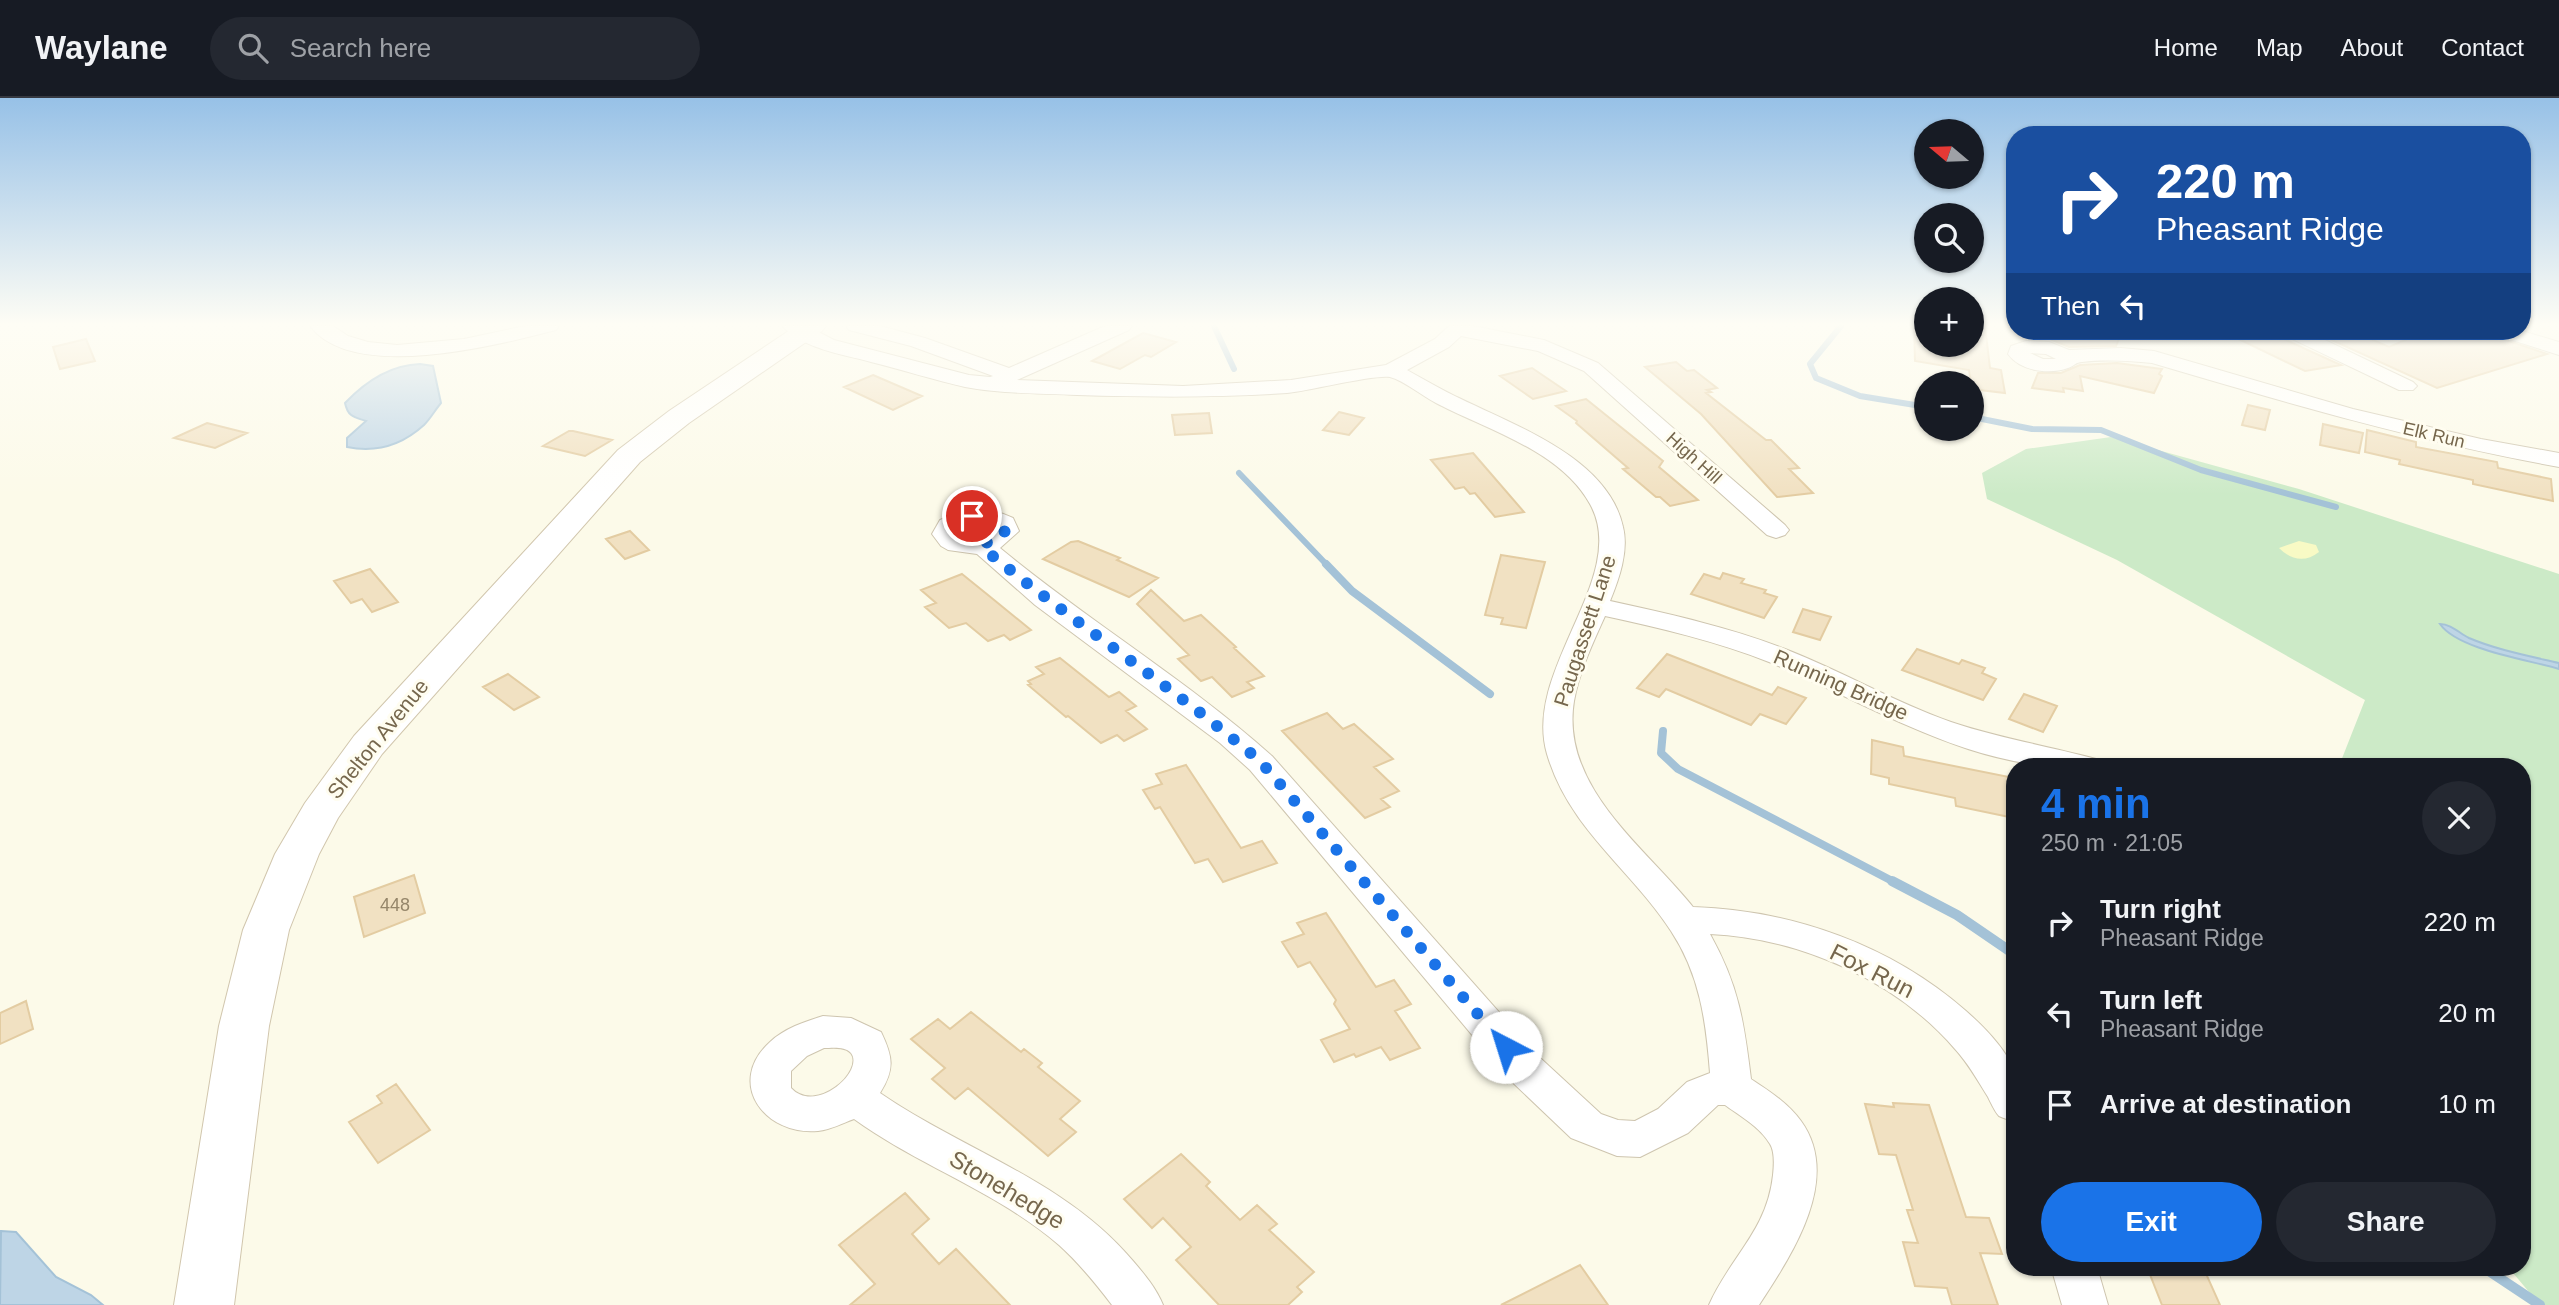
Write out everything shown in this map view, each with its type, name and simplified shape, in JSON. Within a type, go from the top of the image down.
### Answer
[{"type":"main road","name":"Shelton Avenue","points":[[204,1305],[244,1026],[261,949],[288,872],[320,813],[368,745],[629,456],[727,382]]},
{"type":"street","points":[[1012,382],[1037,387],[1159,391],[1250,389],[1315,382]]},
{"type":"street","name":"Paugassett Lane","points":[[1416,382],[1559,458],[1591,489],[1612,524],[1613,535],[1596,606],[1559,697],[1556,722],[1559,743],[1581,796],[1683,920],[1713,975],[1727,1035],[1732,1088]]},
{"type":"street","name":"High Hill","points":[[1607,382],[1776,530]]},
{"type":"street","name":"Elk Run","points":[[2240,382],[2369,420],[2481,446],[2559,460]]},
{"type":"street","points":[[2398,382],[2406,386]]},
{"type":"street","points":[[982,545],[1045,599],[1231,736],[1261,762],[1522,1067],[1586,1126],[1617,1139],[1640,1139],[1673,1121],[1701,1094],[1716,1088],[1732,1088],[1773,1118],[1788,1135],[1795,1156],[1789,1212],[1774,1241],[1732,1305]]},
{"type":"street","name":"Running Bridge","points":[[1596,606],[1676,623],[1746,644],[1801,665],[1882,706],[1942,730],[2053,758]]},
{"type":"street","name":"Fox Run","points":[[1683,920],[1731,922],[1769,928],[1855,958],[1886,973],[1918,994],[1963,1031],[2006,1093]]},
{"type":"street","name":"Stonehedge","points":[[854,1097],[875,1113],[996,1180],[1062,1221],[1089,1244],[1140,1305]]},
{"type":"street","points":[[2077,1276],[2085,1305]]},
{"type":"shaded area","points":[[2111,437],[2299,489],[2559,574],[2559,1305],[2540,1305],[2516,1276],[2531,1276],[2531,758],[2342,758],[2365,700],[2117,560],[1987,499],[1982,473],[2026,449]]},
{"type":"sand","points":[[2299,541],[2316,545],[2319,552],[2309,558],[2298,559],[2279,548]]},
{"type":"water","points":[[370,382],[437,382],[441,403],[426,422],[407,438],[378,448],[347,447],[347,438],[366,421],[350,414],[345,403]]},
{"type":"water","points":[[2440,624],[2448,625],[2469,638],[2491,646],[2559,663],[2559,669],[2495,653],[2462,641]]},
{"type":"water","points":[[1,1231],[16,1232],[56,1277],[91,1295],[103,1305],[0,1305]]},
{"type":"building","points":[[855,382],[890,382],[922,396],[893,410],[844,387]]},
{"type":"building","points":[[1509,382],[1553,382],[1566,391],[1533,399]]},
{"type":"building","points":[[1663,382],[1710,382],[1717,388],[1707,390],[1711,392],[1706,393],[1766,440],[1771,440],[1799,468],[1789,469],[1813,493],[1777,497],[1701,414]]},
{"type":"building","points":[[1984,382],[2003,382],[2005,393],[1984,390]]},
{"type":"building","points":[[2034,382],[2081,382],[2083,391],[2063,388],[2064,392],[2032,388]]},
{"type":"building","points":[[2108,382],[2159,382],[2154,393]]},
{"type":"building","points":[[2425,382],[2455,382],[2437,388]]},
{"type":"building","points":[[1586,399],[1663,461],[1659,467],[1698,500],[1670,506],[1660,497],[1656,497],[1623,469],[1628,468],[1576,423],[1577,421],[1556,406]]},
{"type":"building","points":[[2248,405],[2270,410],[2265,430],[2242,425]]},
{"type":"building","points":[[1339,412],[1364,418],[1349,435],[1323,430]]},
{"type":"building","points":[[1209,413],[1212,433],[1175,435],[1172,415]]},
{"type":"building","points":[[207,423],[247,433],[215,448],[174,438]]},
{"type":"building","points":[[2323,424],[2363,433],[2359,453],[2320,445]]},
{"type":"building","points":[[2367,430],[2416,442],[2416,447],[2497,462],[2498,468],[2551,479],[2553,501],[2473,484],[2473,480],[2399,464],[2400,460],[2365,452]]},
{"type":"building","points":[[569,431],[612,440],[585,456],[543,446]]},
{"type":"building","points":[[1473,453],[1524,512],[1495,517],[1475,493],[1470,494],[1464,487],[1455,489],[1431,460]]},
{"type":"building","points":[[630,531],[649,550],[625,559],[606,539]]},
{"type":"building","points":[[1078,541],[1120,558],[1117,560],[1158,578],[1129,597],[1043,559],[1071,542]]},
{"type":"building","points":[[1501,555],[1545,562],[1526,628],[1501,624],[1503,618],[1485,615]]},
{"type":"building","points":[[370,569],[398,602],[372,612],[362,599],[351,603],[334,581]]},
{"type":"building","points":[[1723,573],[1744,579],[1741,583],[1766,590],[1764,593],[1777,597],[1764,618],[1691,594],[1704,574],[1720,579]]},
{"type":"building","points":[[962,574],[1031,630],[1010,640],[1004,635],[988,641],[966,623],[949,628],[925,607],[936,603],[921,590]]},
{"type":"building","points":[[1151,590],[1184,621],[1201,615],[1236,647],[1234,648],[1264,676],[1247,682],[1254,688],[1232,697],[1212,677],[1201,681],[1178,659],[1189,655],[1137,604]]},
{"type":"building","points":[[1803,609],[1831,617],[1820,640],[1793,632]]},
{"type":"building","points":[[1917,649],[1959,664],[1962,660],[1985,668],[1982,673],[1996,679],[1983,700],[1902,670]]},
{"type":"building","points":[[1667,654],[1772,695],[1778,687],[1806,698],[1786,724],[1760,714],[1751,725],[1666,689],[1659,697],[1637,688]]},
{"type":"building","points":[[1060,658],[1109,697],[1119,692],[1136,706],[1126,711],[1147,729],[1124,741],[1117,735],[1101,743],[1066,717],[1028,685],[1031,684],[1028,681],[1044,674],[1036,667]]},
{"type":"building","points":[[508,674],[539,697],[514,710],[483,687]]},
{"type":"building","points":[[2024,694],[2057,706],[2043,732],[2009,719]]},
{"type":"building","points":[[1327,713],[1343,729],[1354,724],[1393,759],[1374,767],[1399,791],[1381,799],[1390,807],[1365,818],[1282,731]]},
{"type":"building","points":[[1872,740],[1903,747],[1904,756],[2006,776],[2006,816],[1956,806],[1955,798],[1889,784],[1889,778],[1871,774]]},
{"type":"building","points":[[1186,765],[1241,848],[1262,841],[1277,863],[1223,882],[1208,859],[1195,863],[1160,807],[1155,809],[1143,790],[1162,784],[1156,774]]},
{"type":"building","points":[[414,875],[425,913],[364,937],[354,897]]},
{"type":"building","points":[[1326,913],[1376,987],[1394,980],[1411,1004],[1395,1011],[1420,1048],[1390,1060],[1381,1047],[1334,1062],[1321,1040],[1350,1029],[1334,1004],[1336,1000],[1310,962],[1298,967],[1282,942],[1304,934],[1297,923]]},
{"type":"building","points":[[26,1001],[33,1029],[0,1044],[0,1013]]},
{"type":"building","points":[[971,1012],[1021,1052],[1024,1049],[1042,1063],[1038,1067],[1080,1101],[1060,1119],[1076,1132],[1048,1156],[968,1088],[955,1099],[932,1079],[945,1068],[911,1039],[938,1019],[950,1029]]},
{"type":"building","points":[[396,1084],[430,1130],[378,1163],[349,1122],[382,1103],[377,1096]]},
{"type":"building","points":[[1893,1103],[1929,1105],[1966,1217],[1989,1218],[2002,1254],[1980,1253],[1998,1305],[1952,1305],[1947,1288],[1915,1286],[1903,1242],[1918,1243],[1907,1210],[1913,1210],[1896,1155],[1879,1154],[1865,1104],[1894,1107]]},
{"type":"building","points":[[1181,1154],[1210,1182],[1206,1186],[1240,1220],[1257,1205],[1277,1224],[1269,1230],[1314,1272],[1297,1287],[1302,1292],[1288,1305],[1219,1305],[1176,1260],[1191,1247],[1163,1218],[1152,1228],[1124,1199]]},
{"type":"building","points":[[905,1193],[929,1219],[912,1234],[939,1264],[956,1249],[1010,1305],[850,1305],[875,1284],[839,1245]]},
{"type":"building","points":[[1580,1265],[1608,1305],[1501,1305]]},
{"type":"building","points":[[2151,1276],[2207,1276],[2220,1305],[2162,1305]]},
{"type":"waterway","points":[[1827,382],[1860,396],[1914,405]]},
{"type":"waterway","points":[[1984,419],[2032,429],[2101,430],[2201,470],[2336,507]]},
{"type":"waterway","points":[[1239,473],[1327,565]]},
{"type":"waterway","points":[[1326,564],[1352,591],[1490,694]]},
{"type":"waterway","points":[[1663,731],[1661,753],[1678,769],[1896,883]]},
{"type":"waterway","points":[[1892,881],[1957,915],[2006,949]]},
{"type":"waterway","points":[[2496,1276],[2540,1305]]},
{"type":"route","points":[[972,516],[994,517],[1006,525],[1004,534],[993,542],[982,545],[984,549],[1045,599],[1231,736],[1261,762],[1506,1047]]}]
